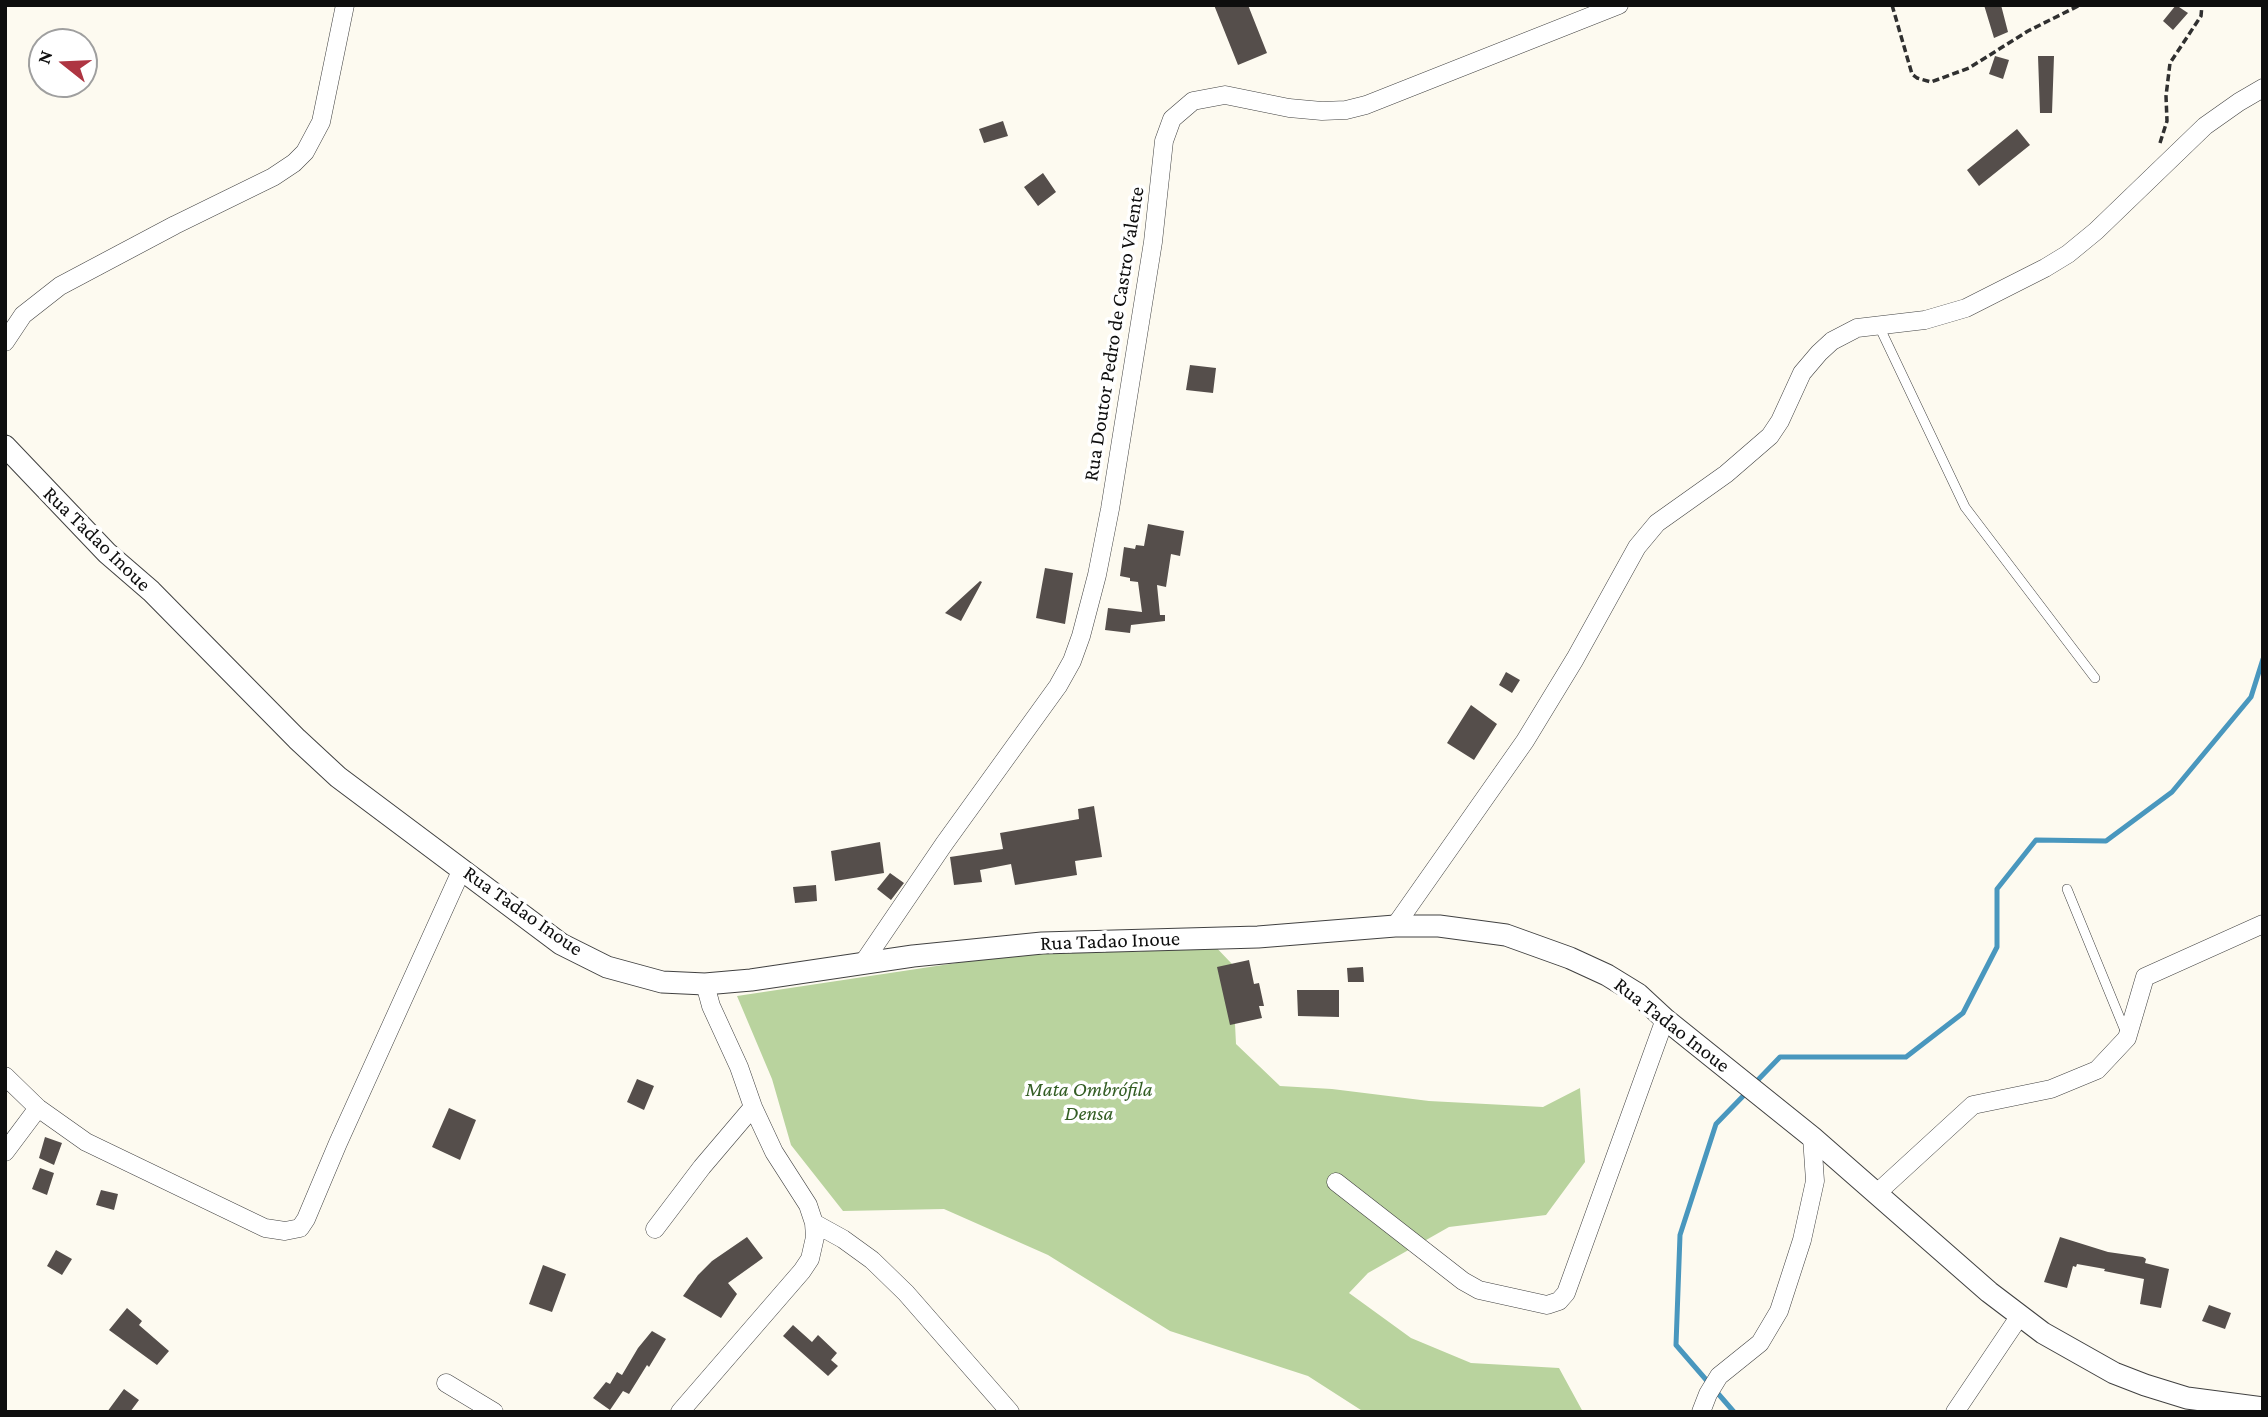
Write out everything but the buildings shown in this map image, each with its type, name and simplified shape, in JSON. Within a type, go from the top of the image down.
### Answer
[{"type":"street","points":[[5,342],[23,315],[67,282],[273,177],[294,163],[304,152],[321,122],[345,5]]},
{"type":"street","name":"Rua Doutor Pedro de Castro Valente","points":[[863,963],[944,844],[1058,686],[1081,636],[1097,575],[1112,495],[1153,242],[1164,141],[1172,118],[1193,101],[1225,95],[1289,108],[1346,110],[1619,5]]},
{"type":"street","points":[[1395,926],[1525,741],[1648,532],[1667,515],[1726,474],[1770,436],[1780,421],[1802,373],[1819,352],[1851,331],[1878,324],[1924,320],[1966,308],[2045,268],[2068,254],[2096,231],[2205,126],[2263,88]]},
{"type":"street","name":"Rua Tadao Inoue","points":[[5,446],[107,553],[151,591],[328,768],[561,944],[607,967],[662,982],[705,984],[1042,943],[1258,937],[1395,926],[1439,926],[1506,935],[1570,958],[1607,975],[1638,994],[1877,1193],[2019,1317],[2077,1354],[2114,1373],[2187,1398],[2255,1409]]},
{"type":"street","points":[[5,1076],[38,1108],[86,1142],[265,1228],[285,1231],[300,1227],[306,1219],[462,869]]},
{"type":"street","points":[[1877,1193],[1973,1105],[2051,1088],[2097,1070],[2127,1038],[2145,977],[2263,924]]},
{"type":"street","points":[[680,1412],[802,1271],[813,1249],[814,1223],[808,1205],[774,1152],[753,1107],[739,1067],[711,1006],[705,984]]},
{"type":"street","points":[[1336,1182],[1463,1281],[1479,1290],[1547,1305],[1559,1301],[1566,1293],[1665,1019]]},
{"type":"street","points":[[655,1229],[702,1167],[753,1107]]},
{"type":"street","points":[[5,1152],[38,1108]]},
{"type":"street","points":[[1701,1412],[1718,1377],[1760,1343],[1779,1311],[1802,1240],[1815,1181],[1812,1138]]},
{"type":"street","points":[[814,1223],[843,1239],[872,1260],[906,1293],[1010,1412]]},
{"type":"street","points":[[1955,1412],[2019,1317]]},
{"type":"street","points":[[446,1383],[494,1412]]},
{"type":"lane","points":[[1878,324],[1965,507],[2095,678]]},
{"type":"lane","points":[[2067,889],[2127,1038]]},
{"type":"path","points":[[1892,5],[1912,74],[1926,82],[1969,68],[2028,32],[2080,5]]},
{"type":"path","points":[[2157,150],[2167,121],[2166,96],[2170,63],[2201,16],[2202,5]]},
{"type":"green space","name":"Mata Ombrófila Densa","points":[[1096,942],[1137,952],[1211,942],[1232,964],[1236,1044],[1280,1086],[1332,1089],[1429,1101],[1543,1107],[1580,1088],[1585,1162],[1546,1215],[1449,1227],[1368,1273],[1349,1293],[1411,1338],[1471,1363],[1559,1368],[1583,1412],[1364,1412],[1308,1376],[1170,1331],[1048,1255],[944,1209],[843,1211],[791,1145],[772,1079],[737,996]]},
{"type":"waterway","points":[[1754,1084],[1780,1057],[1906,1057],[1963,1013],[1997,947],[1997,889],[2036,840],[2106,841],[2172,792],[2251,697],[2263,659]]},
{"type":"waterway","points":[[1734,1412],[1676,1345],[1680,1235],[1716,1124],[1748,1091]]}]
